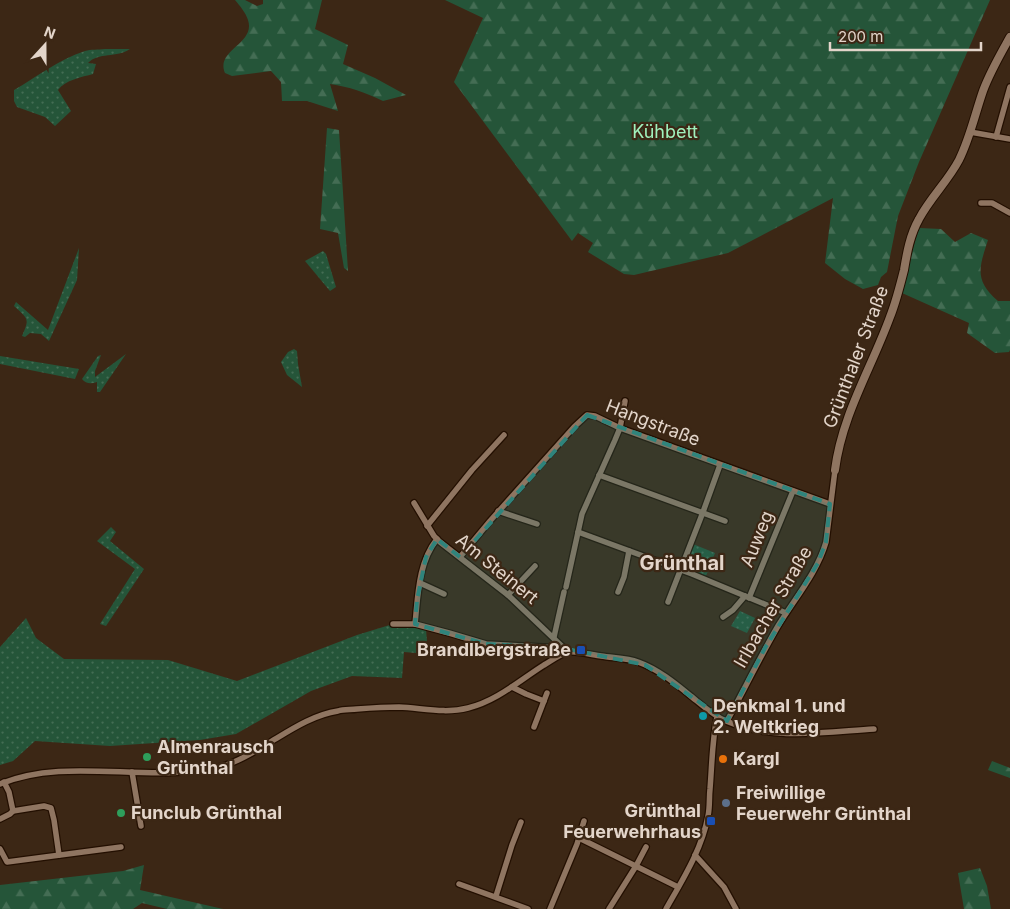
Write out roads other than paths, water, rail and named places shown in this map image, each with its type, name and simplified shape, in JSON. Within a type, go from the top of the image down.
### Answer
[{"type":"street","name":"Grünthaler Straße","points":[[839,443],[853,403],[890,318],[913,232],[923,212],[955,168],[963,152],[988,79],[1010,37]]},
{"type":"street","points":[[996,137],[1010,87]]},
{"type":"street","points":[[970,132],[1010,139]]},
{"type":"street","points":[[981,203],[992,203],[1010,213]]},
{"type":"street","points":[[554,637],[582,514],[620,428],[626,401]]},
{"type":"street","name":"Hangstraße","points":[[460,557],[498,511],[587,415],[595,416],[620,428],[830,504]]},
{"type":"street","points":[[427,526],[472,470],[504,435]]},
{"type":"street","name":"Irlbacher Straße","points":[[726,722],[765,648],[814,571],[823,553],[839,443]]},
{"type":"street","points":[[668,602],[720,465]]},
{"type":"street","points":[[600,475],[725,520]]},
{"type":"street","name":"Auweg","points":[[747,597],[793,491]]},
{"type":"street","name":"Am Steinert","points":[[414,503],[437,539],[508,595],[566,650]]},
{"type":"street","points":[[498,511],[537,524]]},
{"type":"street","points":[[578,532],[681,570],[786,613]]},
{"type":"street","points":[[415,624],[416,600],[426,557],[437,539]]},
{"type":"street","points":[[618,592],[624,577],[629,551]]},
{"type":"street","points":[[508,595],[535,566]]},
{"type":"street","points":[[420,584],[444,594]]},
{"type":"street","points":[[723,617],[747,597]]},
{"type":"street","points":[[393,624],[415,624],[486,644],[566,650],[636,661],[663,675],[717,717],[745,728],[802,734],[874,729]]},
{"type":"street","points":[[13,811],[9,792],[2,783],[18,778],[36,774],[75,771],[169,773],[226,765],[245,757],[296,726],[338,711],[398,707],[451,711],[468,708],[496,697],[566,650]]},
{"type":"street","points":[[512,687],[544,701]]},
{"type":"street","points":[[534,727],[547,693]]},
{"type":"street","points":[[666,909],[701,842],[708,816],[714,733],[717,717]]},
{"type":"street","points":[[132,772],[141,826]]},
{"type":"street","points":[[0,820],[13,811],[44,806],[51,808],[60,855]]},
{"type":"street","points":[[550,909],[584,821]]},
{"type":"street","points":[[496,896],[521,822]]},
{"type":"street","points":[[578,838],[678,887]]},
{"type":"street","points":[[0,849],[7,862],[121,847]]},
{"type":"street","points":[[609,909],[646,847]]},
{"type":"street","points":[[695,855],[724,887],[736,909]]},
{"type":"street","points":[[459,884],[528,909]]},
{"type":"place","name":"Brandlbergstraße","points":[[581,650]]},
{"type":"place","name":"Denkmal 1. und 2. Weltkrieg","points":[[703,716]]},
{"type":"place","name":"Almenrausch Grünthal","points":[[147,757]]},
{"type":"place","name":"Kargl","points":[[723,759]]},
{"type":"place","name":"Freiwillige Feuerwehr Grünthal","points":[[726,803]]},
{"type":"place","name":"Funclub Grünthal","points":[[121,813]]},
{"type":"place","name":"Grünthal Feuerwehrhaus","points":[[711,821]]},
{"type":"district","name":"Grünthal","points":[[682,563]]},
{"type":"park label","name":"Kühbett","points":[[665,132]]}]
